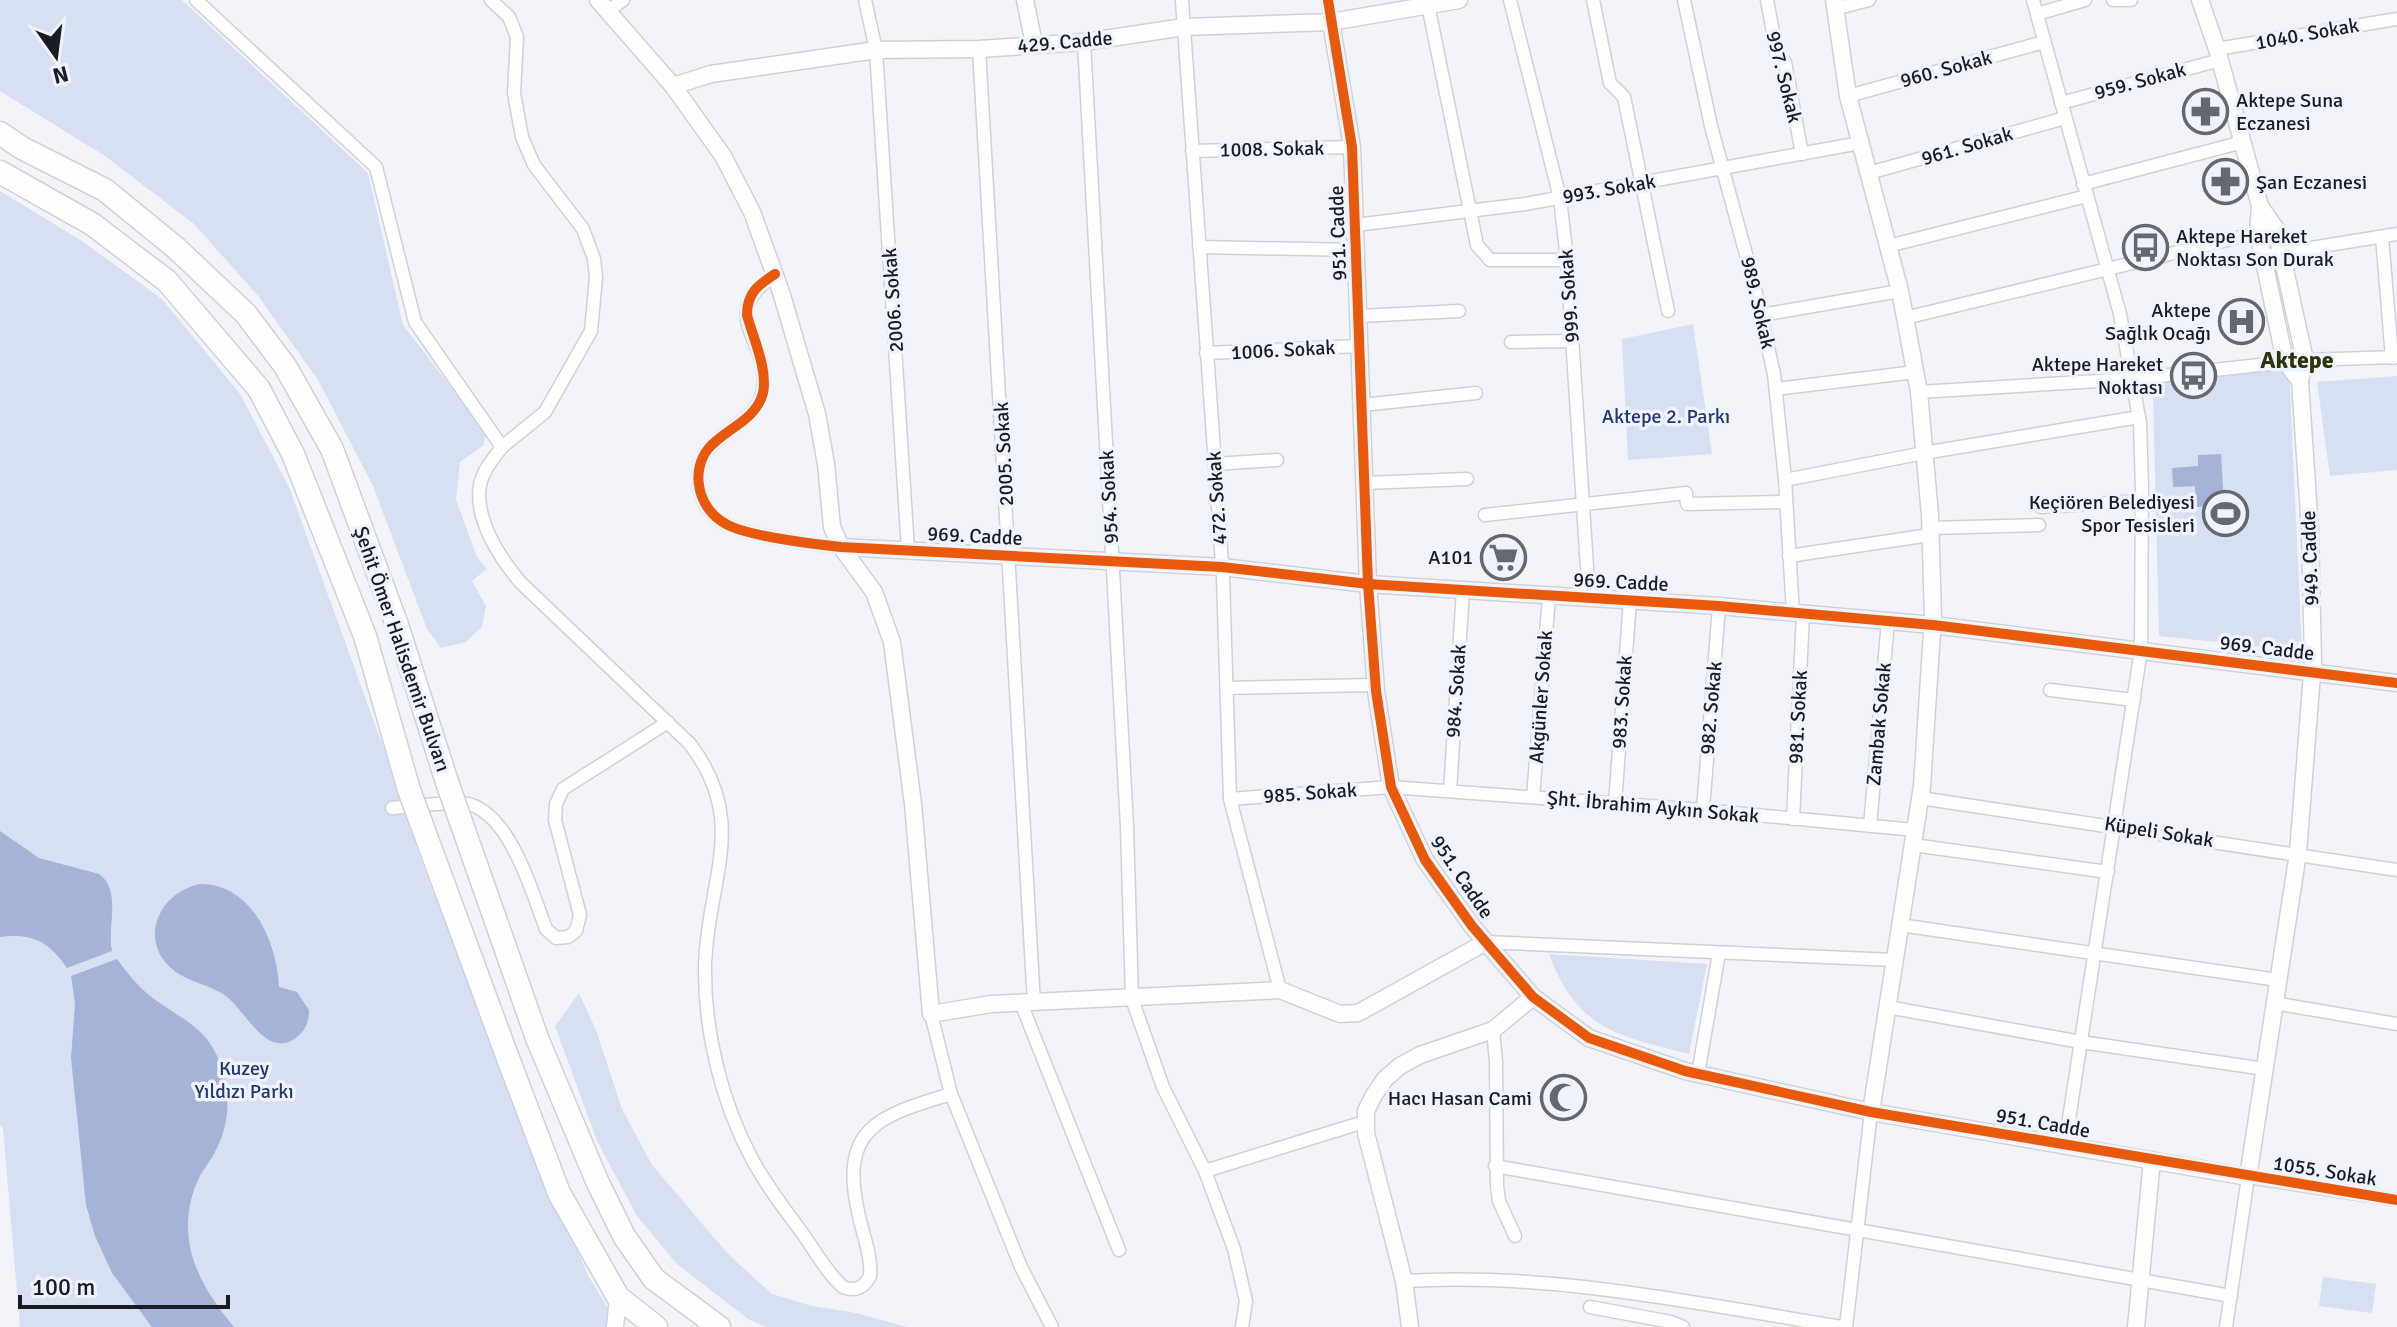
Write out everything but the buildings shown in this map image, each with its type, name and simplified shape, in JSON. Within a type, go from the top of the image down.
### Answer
[{"type":"highway","name":"Şehit Ömer Halisdemir Bulvarı","points":[[0,133],[22,148],[105,190],[176,248],[246,314],[285,366],[332,449],[397,625],[447,782],[537,1038],[597,1181],[624,1236],[654,1279],[719,1327]]},
{"type":"highway","name":"Şehit Ömer Halisdemir Bulvarı","points":[[0,172],[92,224],[167,281],[259,389],[293,454],[365,636],[409,790],[559,1193],[618,1297]]},
{"type":"highway","points":[[618,1297],[656,1327]]},
{"type":"street","points":[[196,0],[376,167],[415,322],[502,447]]},
{"type":"street","points":[[491,0],[509,17],[517,37],[514,93],[522,137],[534,165],[583,229],[594,259],[596,277],[591,331],[545,412],[502,447],[483,474],[479,502],[499,553],[520,582],[668,722],[702,759],[711,776],[722,813],[723,848],[707,933],[705,970],[711,1038],[727,1098],[753,1161],[843,1287],[854,1290],[862,1287],[871,1269],[852,1187],[855,1158],[861,1144],[886,1116],[951,1094]]},
{"type":"street","points":[[623,0],[603,5],[701,123],[738,184],[775,274],[817,414],[832,527],[841,547],[874,592],[892,642],[913,804],[931,1014],[951,1094],[1021,1267],[1052,1327]]},
{"type":"street","name":"2006. Sokak","points":[[865,0],[876,50],[908,550]]},
{"type":"street","points":[[1025,0],[1034,44]]},
{"type":"street","name":"472. Sokak","points":[[1182,0],[1222,567],[1230,799],[1280,990]]},
{"type":"street","points":[[1328,0],[1331,22]]},
{"type":"street","name":"429. Cadde","points":[[673,86],[711,74],[876,50],[979,49],[1084,42],[1184,27],[1331,22],[1459,0]]},
{"type":"street","name":"999. Sokak","points":[[1510,0],[1560,198],[1567,260],[1589,598]]},
{"type":"street","points":[[1593,0],[1610,83],[1624,97],[1668,311]]},
{"type":"street","name":"989. Sokak","points":[[1684,0],[1761,315],[1776,389],[1789,556],[1798,614]]},
{"type":"street","name":"997. Sokak","points":[[1767,0],[1777,54],[1785,62],[1802,154]]},
{"type":"street","points":[[1404,1281],[1479,1279],[1558,1283],[1845,1327],[1871,1112],[1920,798],[1933,625],[1930,531],[1919,392],[1900,291],[1848,96],[1833,3],[1869,0]]},
{"type":"street","points":[[2033,0],[2120,314],[2139,417],[2142,501],[2141,650],[2065,1145]]},
{"type":"street","points":[[2037,14],[2085,0]]},
{"type":"street","points":[[2113,0],[2131,0]]},
{"type":"street","points":[[2200,0],[2266,228],[2281,253],[2304,355]]},
{"type":"street","points":[[1428,5],[1477,245],[1490,260],[1567,260]]},
{"type":"street","name":"1040. Sokak","points":[[2218,54],[2397,19]]},
{"type":"street","name":"951. Cadde","points":[[1331,22],[1352,147],[1368,584],[1376,685],[1391,787],[1425,860],[1486,942],[1533,997],[1589,1038],[1698,1074],[1871,1112],[2248,1177]]},
{"type":"street","name":"954. Sokak","points":[[1084,42],[1127,826],[1132,999],[1163,1087],[1205,1171],[1234,1249],[1246,1301],[1242,1327]]},
{"type":"street","name":"960. Sokak","points":[[1848,96],[2044,42]]},
{"type":"street","name":"2005. Sokak","points":[[979,49],[1010,556],[1028,1003],[1119,1250]]},
{"type":"street","name":"959. Sokak","points":[[2061,103],[2218,54]]},
{"type":"street","name":"961. Sokak","points":[[1869,173],[2065,118]]},
{"type":"street","points":[[1888,246],[2243,142]]},
{"type":"street","name":"993. Sokak","points":[[1356,225],[1560,198],[1860,143]]},
{"type":"street","name":"1008. Sokak","points":[[1192,151],[1352,147]]},
{"type":"street","points":[[1905,318],[2266,228]]},
{"type":"street","points":[[2266,228],[2263,256],[2284,357],[2300,381]]},
{"type":"street","points":[[2263,256],[2397,234]]},
{"type":"street","points":[[1919,392],[2132,376],[2304,355],[2394,358],[2382,237]]},
{"type":"street","points":[[1199,247],[1357,250]]},
{"type":"street","points":[[775,274],[757,286],[747,304],[747,315],[762,371],[763,393],[748,416],[709,448],[698,475],[701,495],[711,513],[733,527],[805,543],[841,547]]},
{"type":"street","points":[[1761,315],[1900,291]]},
{"type":"street","points":[[1359,316],[1459,311]]},
{"type":"street","points":[[1511,342],[1572,341]]},
{"type":"street","name":"1006. Sokak","points":[[1206,353],[1360,346]]},
{"type":"street","name":"949. Cadde","points":[[2248,1177],[2298,853],[2312,671],[2310,530],[2300,381],[2304,355]]},
{"type":"street","points":[[1776,389],[1915,372]]},
{"type":"street","points":[[1362,405],[1476,393]]},
{"type":"street","points":[[1785,480],[2139,417]]},
{"type":"street","points":[[1215,464],[1277,460]]},
{"type":"street","points":[[1365,483],[1467,479]]},
{"type":"street","points":[[1485,515],[1686,493],[1687,504],[1786,502]]},
{"type":"street","points":[[2041,507],[2142,501]]},
{"type":"street","points":[[1789,556],[1930,531],[2039,525]]},
{"type":"street","name":"969. Cadde","points":[[841,547],[1222,567],[1368,584],[1719,606],[1933,625],[2397,683]]},
{"type":"street","name":"984. Sokak","points":[[1450,791],[1463,590]]},
{"type":"street","name":"Akgünler Sokak","points":[[1533,797],[1549,596]]},
{"type":"street","name":"983. Sokak","points":[[1615,804],[1630,600]]},
{"type":"street","name":"982. Sokak","points":[[1703,810],[1719,606]]},
{"type":"street","name":"981. Sokak","points":[[1793,819],[1798,614]]},
{"type":"street","name":"Zambak Sokak","points":[[1870,826],[1888,621]]},
{"type":"street","points":[[1226,688],[1376,685]]},
{"type":"street","points":[[2050,690],[2134,700]]},
{"type":"street","points":[[392,808],[470,803],[489,815],[512,845],[546,929],[556,938],[568,937],[576,931],[580,915],[555,820],[556,804],[563,789],[668,722]]},
{"type":"street","name":"Şht. İbrahim Aykın Sokak","points":[[1391,787],[1870,826],[1914,837],[2108,872]]},
{"type":"street","name":"985. Sokak","points":[[1230,799],[1391,787]]},
{"type":"street","name":"Küpeli Sokak","points":[[1920,798],[2397,870]]},
{"type":"street","points":[[1900,925],[2278,980]]},
{"type":"street","points":[[931,1014],[991,1004],[1280,990],[1340,1014],[1358,1013],[1486,942],[1894,960]]},
{"type":"street","points":[[1698,1074],[1719,953]]},
{"type":"street","points":[[1410,1327],[1404,1281],[1364,1122],[1374,1095],[1385,1079],[1400,1066],[1420,1055],[1493,1030],[1533,997]]},
{"type":"street","points":[[2274,1003],[2397,1024]]},
{"type":"street","points":[[1887,1007],[2081,1042],[2265,1069]]},
{"type":"street","points":[[1493,1030],[1496,1062],[1495,1166],[1499,1201],[1515,1236]]},
{"type":"street","points":[[1205,1171],[1364,1122]]},
{"type":"street","points":[[2136,1327],[2152,1160]]},
{"type":"street","points":[[1495,1166],[2231,1296]]},
{"type":"street","points":[[2226,1327],[2248,1177]]},
{"type":"street","name":"1055. Sokak","points":[[2248,1177],[2397,1200]]},
{"type":"street","points":[[615,1327],[618,1297]]},
{"type":"street","points":[[1590,1307],[1683,1327]]},
{"type":"green space","points":[[0,0],[182,0],[368,173],[403,325],[486,432],[483,446],[460,462],[456,500],[477,557],[487,569],[472,581],[486,606],[482,627],[466,642],[441,648],[427,629],[373,486],[318,380],[259,297],[194,224],[105,156],[0,91]]},
{"type":"green space","name":"Kuzey Yıldızı Parkı","points":[[0,191],[82,241],[162,299],[240,394],[289,487],[421,860],[538,1160],[589,1277],[619,1327],[20,1327],[3,1129],[0,1125]]},
{"type":"green space","name":"Aktepe 2. Parkı","points":[[1693,324],[1712,454],[1628,460],[1622,339]]},
{"type":"green space","name":"Keçiören Belediyesi Spor Tesisleri","points":[[2289,368],[2302,651],[2159,636],[2153,393],[2167,382]]},
{"type":"green space","points":[[2397,376],[2397,470],[2330,476],[2317,382]]},
{"type":"green space","points":[[1549,954],[1707,964],[1689,1054],[1603,1026],[1573,999]]},
{"type":"green space","points":[[579,993],[596,1030],[622,1109],[652,1165],[729,1255],[772,1294],[907,1327],[766,1327],[748,1319],[677,1264],[637,1216],[597,1141],[555,1026]]},
{"type":"green space","points":[[2323,1277],[2376,1284],[2372,1313],[2319,1306]]},
{"type":"water","points":[[2221,454],[2224,505],[2196,507],[2195,486],[2173,487],[2172,468],[2198,466],[2198,455]]},
{"type":"water","points":[[0,831],[39,858],[99,874],[106,881],[112,899],[112,951],[67,968],[54,952],[39,941],[22,936],[0,937]]},
{"type":"water","points":[[199,884],[218,886],[234,893],[258,918],[273,952],[279,987],[297,992],[309,1010],[306,1025],[297,1037],[286,1043],[267,1039],[226,996],[177,973],[161,956],[155,931],[158,918],[174,897]]},
{"type":"water","points":[[117,959],[143,990],[205,1037],[221,1068],[227,1091],[225,1127],[216,1150],[197,1182],[188,1222],[189,1241],[200,1277],[234,1327],[152,1327],[112,1273],[95,1236],[86,1205],[71,1058],[75,1004],[71,976]]},
{"type":"cycle path","points":[[1328,0],[1352,147],[1368,584],[1376,691],[1391,787],[1425,860],[1472,926],[1533,997],[1589,1038],[1685,1071],[1871,1112],[2397,1200]]},
{"type":"cycle path","points":[[775,274],[755,290],[747,315],[759,354],[763,393],[754,411],[708,449],[698,480],[704,502],[711,512],[726,524],[750,533],[841,547],[1222,567],[1368,584],[1719,606],[1933,625],[2397,683]]},
{"type":"place","name":"Aktepe Suna Eczanesi","points":[[2205,111]]},
{"type":"place","name":"Şan Eczanesi","points":[[2225,182]]},
{"type":"place","name":"Aktepe Hareket Noktası Son Durak","points":[[2145,248]]},
{"type":"place","name":"Aktepe Sağlık Ocağı","points":[[2242,321]]},
{"type":"place","name":"Aktepe Hareket Noktası","points":[[2194,376]]},
{"type":"place","name":"Keçiören Belediyesi Spor Tesisleri","points":[[2226,514]]},
{"type":"place","name":"A101","points":[[1504,557]]},
{"type":"place","name":"Hacı Hasan Cami","points":[[1563,1098]]},
{"type":"district","name":"Aktepe","points":[[2297,360]]}]
